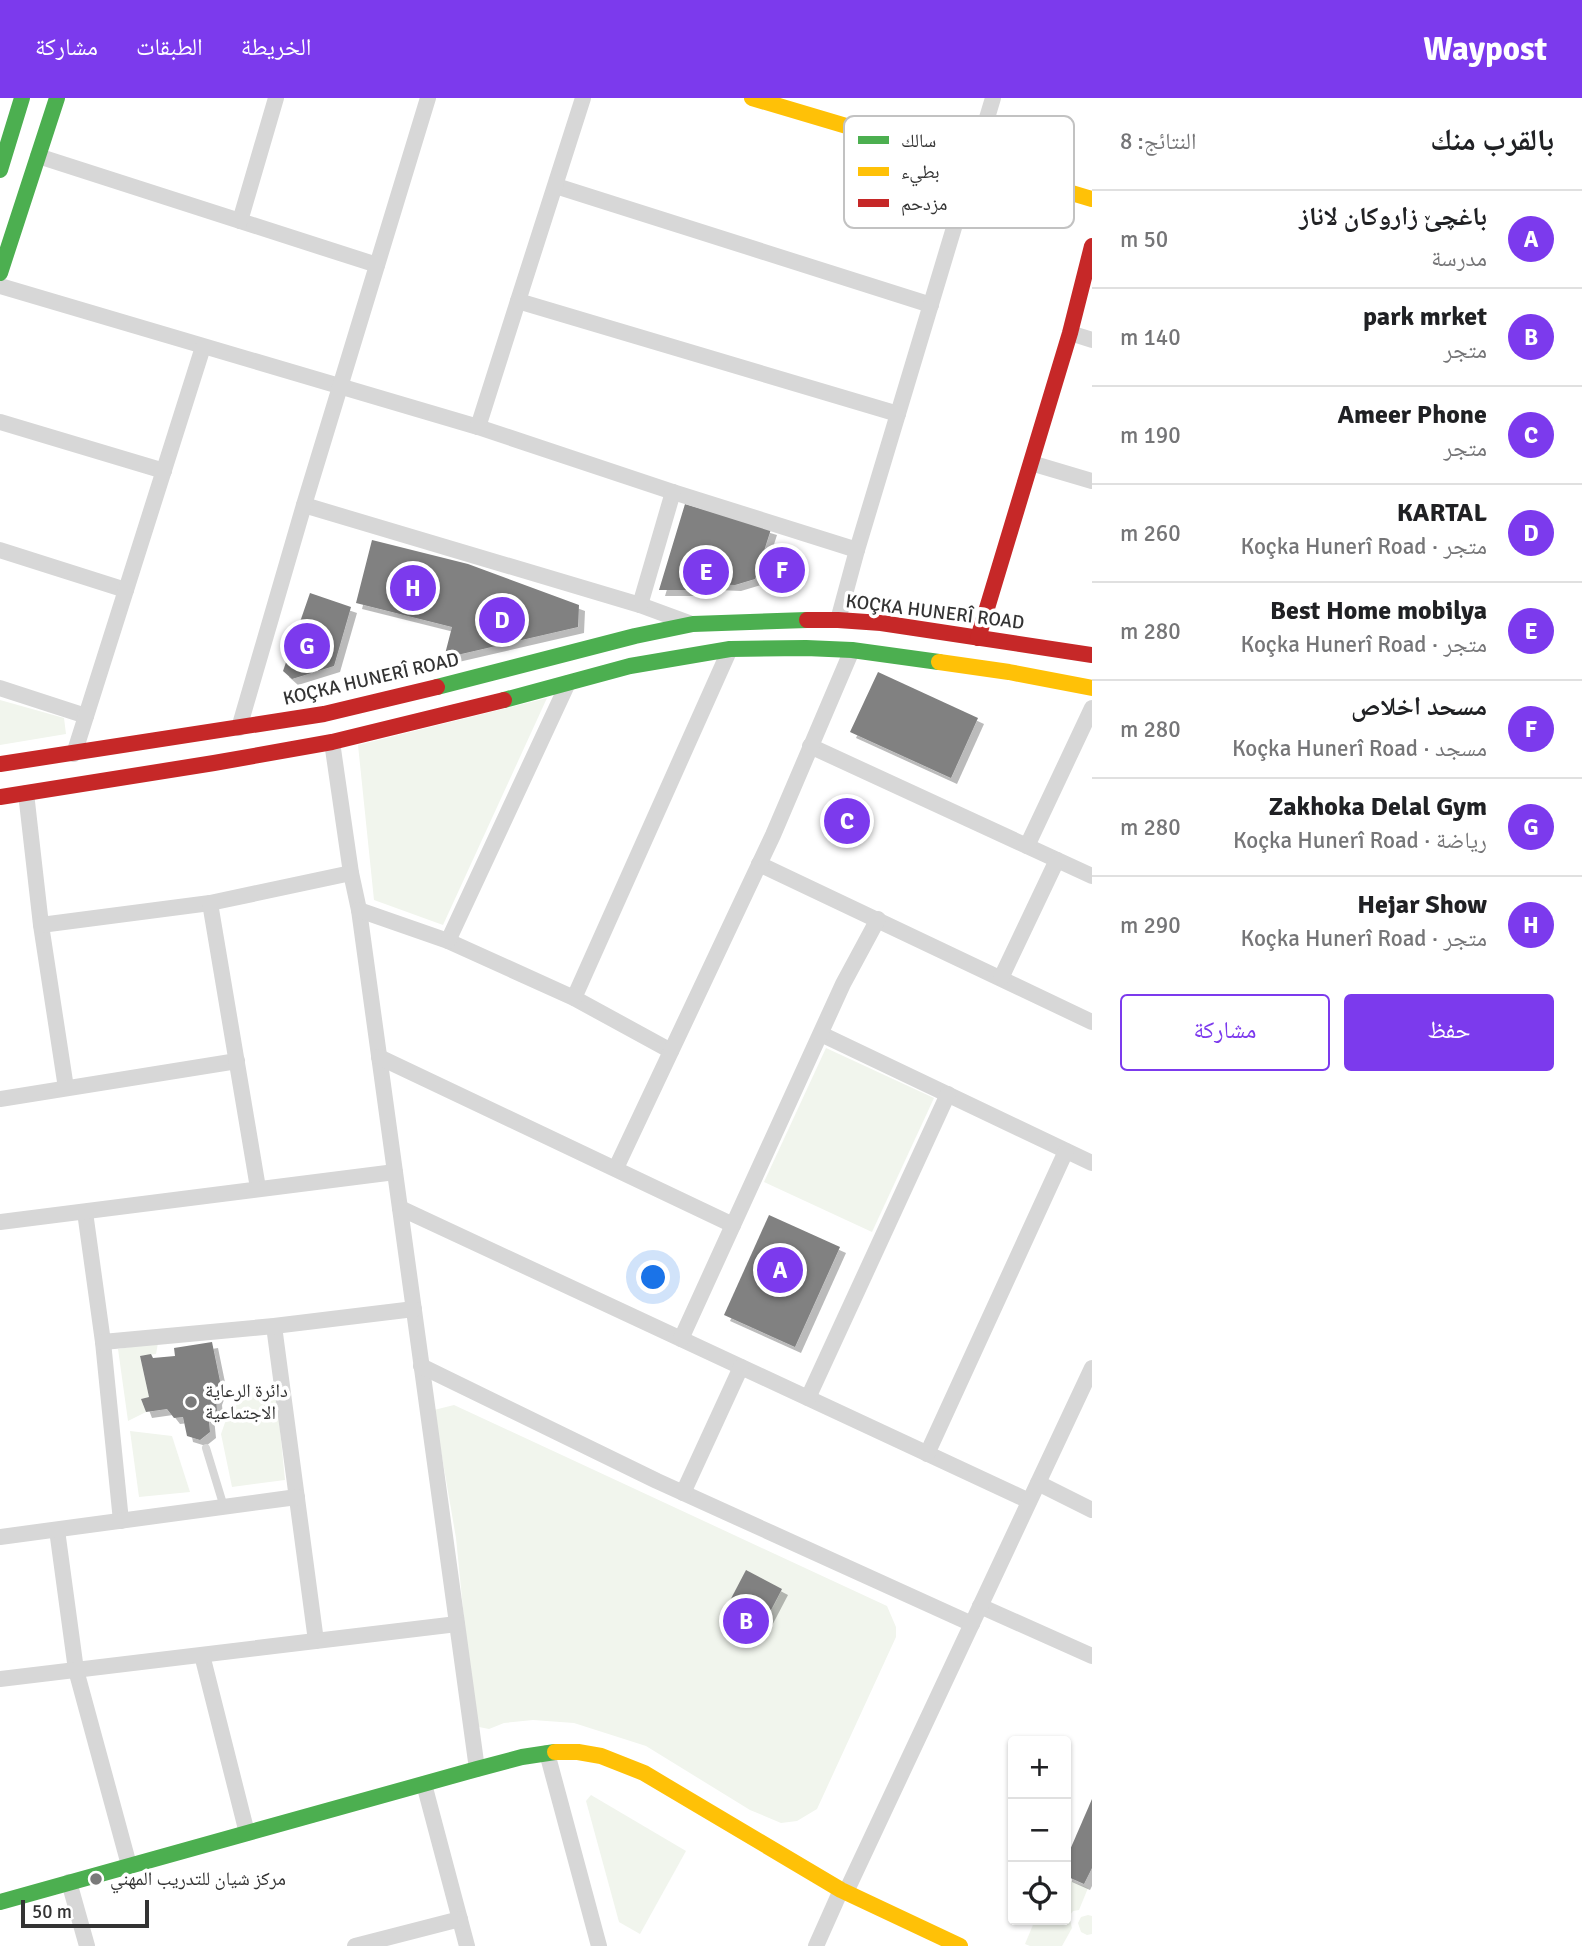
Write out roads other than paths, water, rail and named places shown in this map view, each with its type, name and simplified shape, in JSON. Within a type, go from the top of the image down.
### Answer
[{"type":"main road","points":[[0,170],[22,98]]},
{"type":"main road","points":[[0,273],[57,98]]},
{"type":"main road","points":[[752,98],[844,126]]},
{"type":"main road","points":[[1074,194],[1092,199]]},
{"type":"main road","points":[[978,638],[1070,333],[1092,246]]},
{"type":"main road","name":"KOÇKA HUNERÎ ROAD","points":[[0,764],[324,714],[693,624],[838,620],[881,623],[1092,655]]},
{"type":"main road","points":[[0,797],[332,741],[439,717],[630,666],[730,649],[852,650],[1009,672],[1092,688]]},
{"type":"main road","points":[[0,1902],[477,1769],[547,1753],[568,1751],[591,1754],[634,1768],[844,1891],[960,1946]]},
{"type":"street","points":[[240,221],[276,98]]},
{"type":"street","points":[[239,728],[428,98]]},
{"type":"street","points":[[478,427],[583,98]]},
{"type":"street","points":[[988,116],[993,98]]},
{"type":"street","points":[[38,156],[377,265]]},
{"type":"street","points":[[556,186],[930,305]]},
{"type":"street","points":[[838,620],[954,228]]},
{"type":"street","points":[[0,286],[478,427],[857,550]]},
{"type":"street","points":[[518,301],[898,414]]},
{"type":"street","points":[[1070,333],[1092,340]]},
{"type":"street","points":[[74,754],[203,347]]},
{"type":"street","points":[[0,422],[164,471]]},
{"type":"street","points":[[1031,463],[1092,481]]},
{"type":"street","points":[[640,605],[673,492]]},
{"type":"street","points":[[304,505],[640,605],[693,624]]},
{"type":"street","points":[[0,550],[126,590]]},
{"type":"street","points":[[574,998],[730,649]]},
{"type":"street","points":[[616,1168],[759,864],[852,650]]},
{"type":"street","points":[[448,942],[568,683]]},
{"type":"street","points":[[0,688],[86,716]]},
{"type":"street","points":[[1027,846],[1092,708]]},
{"type":"street","points":[[332,741],[359,910],[477,1769]]},
{"type":"street","points":[[810,746],[1092,876]]},
{"type":"street","points":[[26,793],[41,925],[66,1088]]},
{"type":"street","points":[[1001,978],[1057,860]]},
{"type":"street","points":[[759,864],[1092,1022]]},
{"type":"street","points":[[41,925],[210,903],[351,873]]},
{"type":"street","points":[[210,903],[258,1188]]},
{"type":"street","points":[[359,910],[448,942],[574,998],[671,1051]]},
{"type":"street","points":[[681,1339],[844,984],[878,919]]},
{"type":"street","points":[[821,1034],[1092,1163]]},
{"type":"street","points":[[379,1057],[733,1225]]},
{"type":"street","points":[[0,1099],[237,1061]]},
{"type":"street","points":[[808,1398],[948,1094]]},
{"type":"street","points":[[927,1454],[1066,1150]]},
{"type":"street","points":[[0,1222],[395,1172]]},
{"type":"street","points":[[400,1208],[1029,1501]]},
{"type":"street","points":[[85,1212],[103,1342],[121,1521]]},
{"type":"street","points":[[103,1342],[274,1326],[414,1308]]},
{"type":"street","points":[[274,1326],[316,1641]]},
{"type":"street","points":[[421,1366],[683,1493],[972,1624]]},
{"type":"street","points":[[683,1493],[741,1367]]},
{"type":"street","points":[[816,1946],[1092,1368]]},
{"type":"street","points":[[1038,1483],[1092,1510]]},
{"type":"street","points":[[0,1537],[297,1497]]},
{"type":"street","points":[[57,1530],[76,1670],[129,1865]]},
{"type":"street","points":[[980,1606],[1092,1656]]},
{"type":"street","points":[[0,1679],[457,1624]]},
{"type":"street","points":[[202,1655],[247,1833]]},
{"type":"street","points":[[547,1753],[599,1946]]},
{"type":"street","points":[[424,1784],[467,1946]]},
{"type":"street","points":[[69,1882],[88,1946]]},
{"type":"street","points":[[355,1946],[460,1919]]},
{"type":"lane","points":[[206,1448],[224,1507]]},
{"type":"place","name":"مسحد اخلاص","points":[[782,570]]},
{"type":"place","name":"Best Home mobilya","points":[[706,572]]},
{"type":"place","name":"Hejar Show","points":[[413,588]]},
{"type":"place","name":"KARTAL","points":[[502,620]]},
{"type":"place","name":"Zakhoka Delal Gym","points":[[307,646]]},
{"type":"place","name":"Ameer Phone","points":[[847,821]]},
{"type":"place","name":"باغچێ زاروكان لاناز","points":[[780,1270]]},
{"type":"place","name":"دائرة الرعاية الاجتماعية","points":[[191,1402]]},
{"type":"place","name":"park mrket","points":[[746,1621]]},
{"type":"place","name":"مركز شيان للتدريب المهني","points":[[96,1879]]}]
